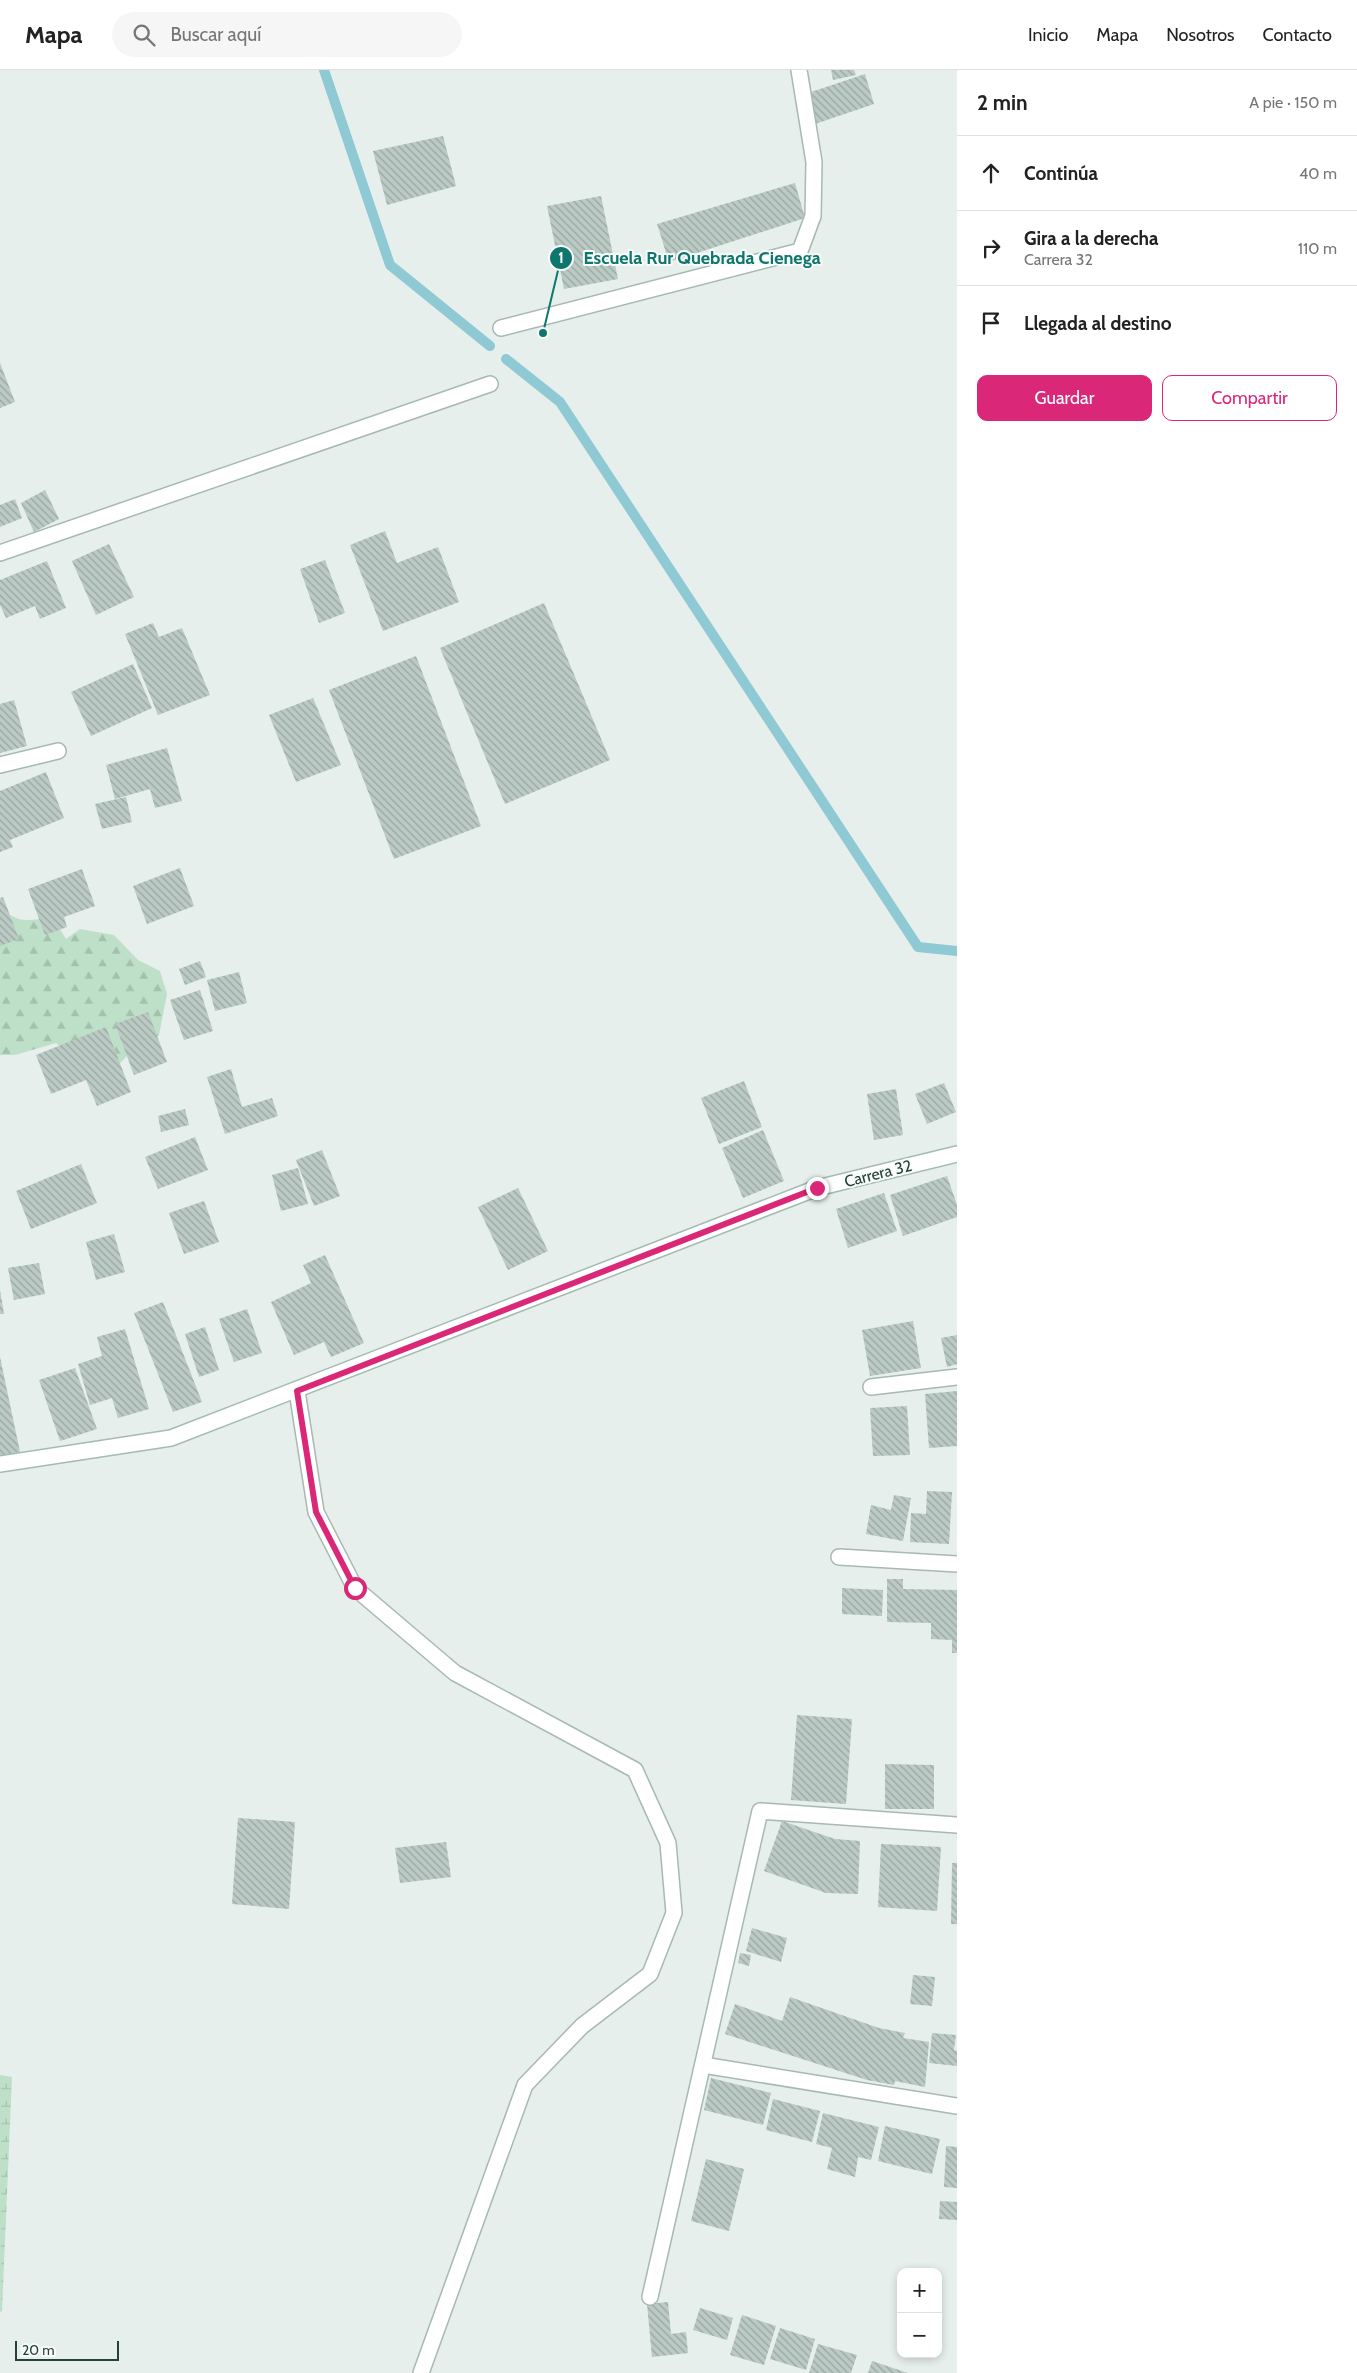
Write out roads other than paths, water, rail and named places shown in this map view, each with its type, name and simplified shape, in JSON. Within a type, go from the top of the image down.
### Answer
[{"type":"street","points":[[501,328],[800,251],[813,216],[814,162],[799,70]]},
{"type":"street","points":[[0,553],[490,384]]},
{"type":"street","points":[[0,765],[58,751]]},
{"type":"street","name":"Carrera 32","points":[[0,1464],[171,1438],[297,1391],[817,1188],[957,1154]]},
{"type":"street","points":[[871,1387],[957,1377]]},
{"type":"street","points":[[297,1391],[316,1512],[355,1588],[455,1673],[635,1770],[668,1842],[674,1913],[650,1974],[582,2026],[525,2085],[421,2373]]},
{"type":"street","points":[[839,1557],[957,1564]]},
{"type":"street","points":[[650,2297],[760,1811],[957,1825]]},
{"type":"street","points":[[703,2065],[957,2106]]},
{"type":"waterway","points":[[324,70],[390,265],[490,346]]},
{"type":"waterway","points":[[506,359],[560,402],[918,947],[957,951]]},
{"type":"place","name":"Escuela Rur Quebrada Cienega","points":[[543,333]]}]
